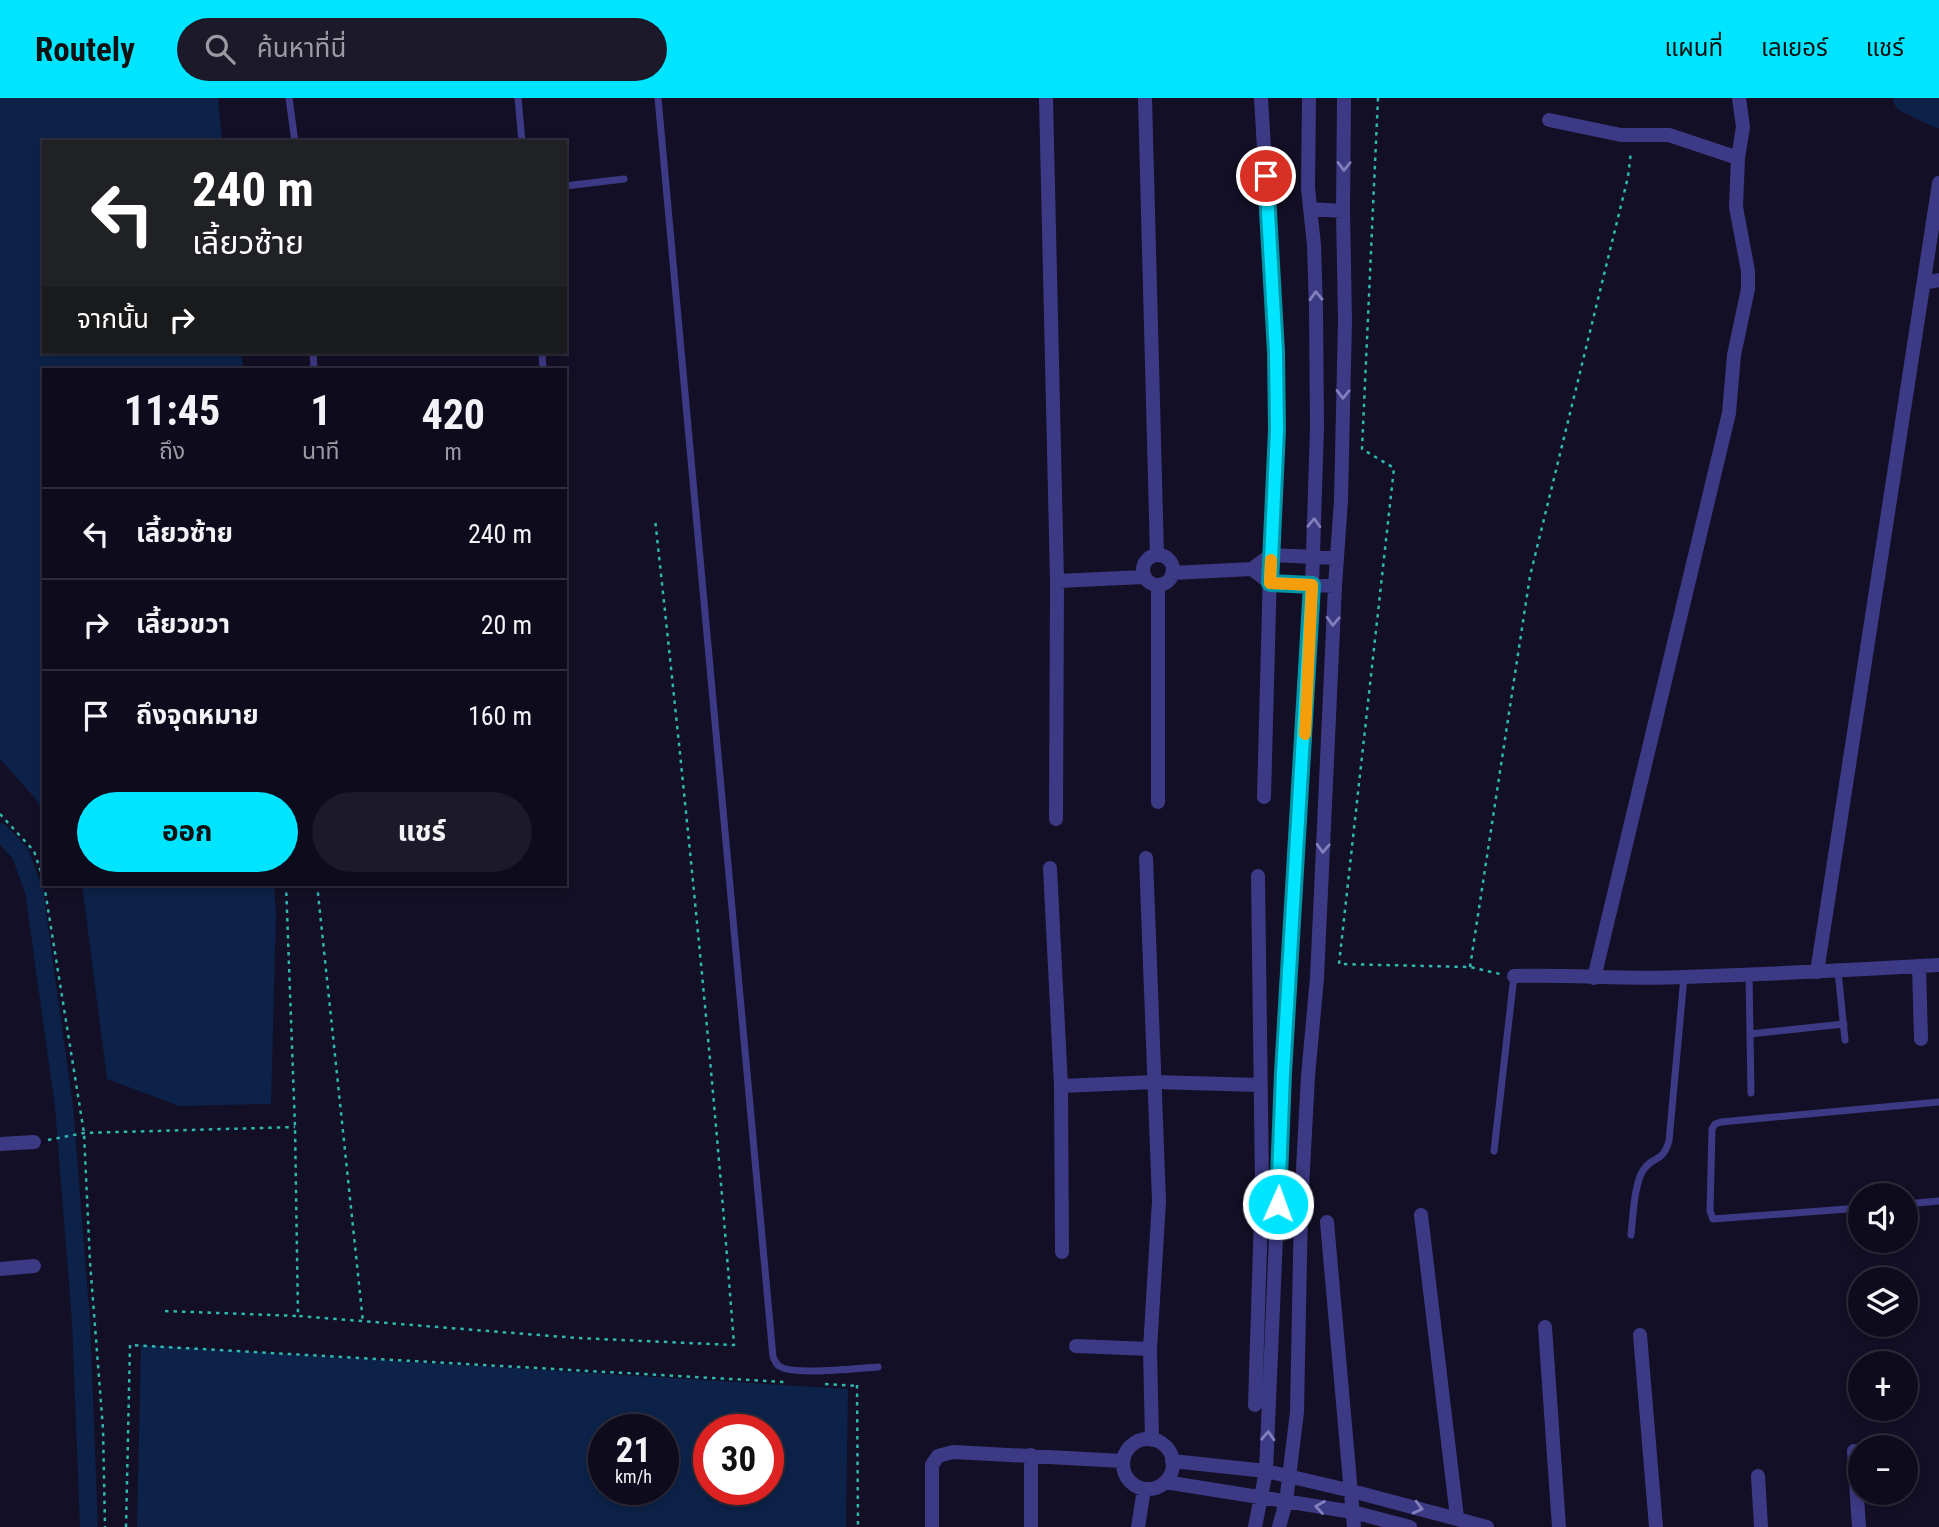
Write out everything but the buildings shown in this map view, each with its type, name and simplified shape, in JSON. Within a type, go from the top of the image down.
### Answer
[{"type":"street","points":[[1046,98],[1057,581],[1056,819]]},
{"type":"street","points":[[1145,98],[1157,555]]},
{"type":"street","points":[[1261,98],[1276,352],[1277,430],[1264,797]]},
{"type":"street","points":[[1255,1527],[1266,1471],[1283,1073],[1312,585],[1317,427],[1316,309],[1308,188],[1310,98]]},
{"type":"street","points":[[1279,1527],[1286,1502],[1297,1412],[1301,1206],[1308,1076],[1317,978],[1341,500],[1345,334],[1344,98]]},
{"type":"street","points":[[1594,978],[1729,413],[1734,355],[1748,289],[1748,271],[1736,207],[1742,127],[1739,98]]},
{"type":"street","points":[[1549,120],[1633,137],[1669,135],[1738,158]]},
{"type":"street","points":[[1817,972],[1932,282],[1939,183]]},
{"type":"street","points":[[1310,209],[1343,211]]},
{"type":"street","points":[[1057,581],[1144,578],[1158,585],[1167,582],[1172,573],[1169,561],[1157,555],[1150,558],[1145,563],[1144,578]]},
{"type":"street","points":[[1172,573],[1252,569],[1271,555],[1337,558]]},
{"type":"street","points":[[1252,569],[1270,583],[1335,586]]},
{"type":"street","points":[[1158,585],[1158,802]]},
{"type":"street","points":[[1146,858],[1159,1201],[1150,1349],[1152,1440]]},
{"type":"street","points":[[1050,868],[1061,1086],[1062,1252]]},
{"type":"street","points":[[1255,1405],[1262,1185],[1258,876]]},
{"type":"street","points":[[1514,976],[1684,977],[1939,965]]},
{"type":"street","points":[[1919,967],[1921,1039]]},
{"type":"street","points":[[1283,1073],[1308,1076]]},
{"type":"street","points":[[1061,1086],[1155,1082],[1259,1085]]},
{"type":"street","points":[[0,1144],[34,1142]]},
{"type":"street","points":[[1421,1215],[1457,1517]]},
{"type":"street","points":[[1327,1222],[1354,1520]]},
{"type":"street","points":[[0,1269],[34,1266]]},
{"type":"street","points":[[1545,1327],[1559,1527]]},
{"type":"street","points":[[1640,1335],[1656,1527]]},
{"type":"street","points":[[1076,1346],[1150,1349]]},
{"type":"street","points":[[1144,1440],[1152,1440],[1165,1447],[1172,1461],[1170,1476],[1152,1489],[1144,1489],[1128,1480],[1123,1461],[1130,1447],[1144,1440]]},
{"type":"street","points":[[932,1527],[932,1465],[938,1456],[953,1452],[1123,1461]]},
{"type":"street","points":[[1031,1455],[1031,1527]]},
{"type":"street","points":[[1172,1461],[1290,1476],[1457,1517],[1487,1527]]},
{"type":"street","points":[[1758,1476],[1761,1527]]},
{"type":"street","points":[[1165,1482],[1262,1497],[1354,1520],[1410,1527]]},
{"type":"street","points":[[1138,1527],[1144,1489]]},
{"type":"street","points":[[1858,1505],[1859,1527]]},
{"type":"lane","points":[[289,98],[295,140]]},
{"type":"lane","points":[[518,98],[523,140]]},
{"type":"lane","points":[[658,98],[773,1357],[782,1368],[804,1371],[877,1367]]},
{"type":"lane","points":[[567,186],[624,179]]},
{"type":"lane","points":[[1839,971],[1845,1040]]},
{"type":"lane","points":[[1749,975],[1751,1093]]},
{"type":"lane","points":[[1494,1151],[1514,976]]},
{"type":"lane","points":[[1631,1235],[1639,1180],[1646,1166],[1665,1153],[1669,1141],[1684,977]]},
{"type":"lane","points":[[1750,1034],[1844,1024]]},
{"type":"lane","points":[[1848,1209],[1713,1219],[1710,1211],[1712,1129],[1715,1124],[1939,1102]]},
{"type":"lane","points":[[1918,1203],[1939,1201]]},
{"type":"path","points":[[1378,98],[1362,449],[1394,468],[1339,964],[1470,967],[1514,976]]},
{"type":"path","points":[[1470,967],[1530,576],[1628,177],[1633,137]]},
{"type":"path","points":[[165,1311],[298,1316],[577,1338],[734,1345],[713,1080],[655,519]]},
{"type":"path","points":[[0,814],[34,851],[42,876]]},
{"type":"path","points":[[45,886],[84,1133],[90,1262],[103,1429],[105,1527]]},
{"type":"path","points":[[286,886],[295,1127],[298,1316]]},
{"type":"path","points":[[317,886],[363,1322]]},
{"type":"path","points":[[34,1142],[84,1133],[295,1127]]},
{"type":"path","points":[[126,1527],[130,1345],[788,1382]]},
{"type":"path","points":[[816,1384],[857,1386],[858,1527]]},
{"type":"water","points":[[0,98],[218,98],[222,140],[42,140],[42,354],[241,354],[243,368],[42,368],[42,810],[35,798],[0,759]]},
{"type":"water","points":[[82,886],[274,886],[276,913],[271,1104],[179,1106],[107,1079]]},
{"type":"water","points":[[141,1345],[848,1389],[846,1527],[137,1527]]},
{"type":"waterway","points":[[1908,98],[1939,113]]},
{"type":"waterway","points":[[0,832],[20,853],[34,891],[64,1107],[81,1321],[89,1527]]},
{"type":"slow traffic","points":[[1271,560],[1270,583],[1312,585],[1305,734]]},
{"type":"route","points":[[1266,176],[1276,352],[1277,430],[1270,583],[1312,585],[1283,1073],[1278,1204]]}]
